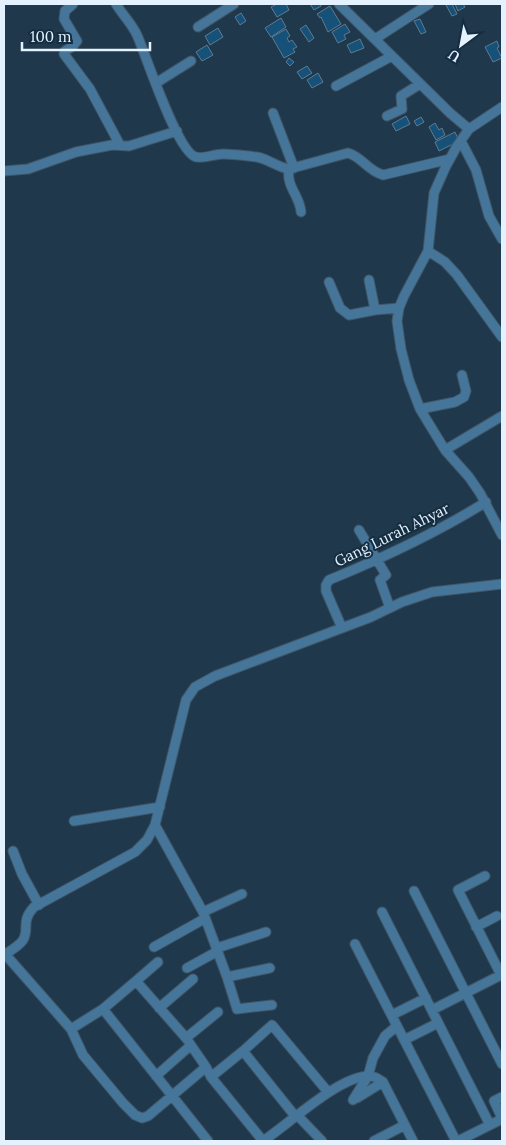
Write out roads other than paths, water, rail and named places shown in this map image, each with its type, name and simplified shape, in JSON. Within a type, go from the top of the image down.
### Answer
[{"type":"street","points":[[73,4],[65,11],[64,19],[77,40],[64,54],[97,99],[120,145]]},
{"type":"street","points":[[116,4],[137,34],[176,131],[192,155],[203,158],[221,154],[260,158],[291,168],[348,153],[356,155],[364,165],[374,172],[383,175],[450,159]]},
{"type":"street","points":[[198,27],[234,4]]},
{"type":"street","points":[[339,4],[450,113],[469,129]]},
{"type":"street","points":[[375,39],[429,4]]},
{"type":"street","points":[[336,86],[392,56]]},
{"type":"street","points":[[156,83],[191,61]]},
{"type":"street","points":[[387,116],[402,109],[401,96],[420,84]]},
{"type":"street","points":[[502,107],[469,129],[450,159],[434,193],[428,251],[399,308],[397,320],[408,380],[420,409],[445,450],[469,477],[486,502],[502,535]]},
{"type":"street","points":[[273,113],[291,168],[288,174],[292,191],[299,202],[301,212]]},
{"type":"street","points":[[4,171],[28,168],[76,152],[112,145],[128,146],[176,131]]},
{"type":"street","points":[[461,141],[476,170],[489,216],[502,239]]},
{"type":"street","points":[[428,251],[445,262],[457,275],[502,337]]},
{"type":"street","points":[[369,280],[375,310]]},
{"type":"street","points":[[329,282],[340,308],[349,315],[399,308]]},
{"type":"street","points":[[420,409],[456,402],[464,397],[466,391],[462,375]]},
{"type":"street","points":[[445,450],[502,416]]},
{"type":"street","name":"Gang Lurah Ahyar","points":[[342,628],[326,591],[326,585],[330,580],[451,524],[486,502]]},
{"type":"street","points":[[359,530],[386,575],[380,580],[390,608]]},
{"type":"street","points":[[206,1067],[148,1116],[142,1118],[135,1115],[122,1103],[83,1055],[71,1029],[4,954],[23,940],[26,919],[34,907],[135,852],[147,840],[155,825],[186,700],[195,687],[215,676],[342,628],[402,602],[432,592],[502,584]]},
{"type":"street","points":[[74,821],[160,807]]},
{"type":"street","points":[[155,825],[204,916],[228,977],[237,1009],[272,1005]]},
{"type":"street","points":[[13,851],[22,874],[39,905]]},
{"type":"street","points":[[432,1010],[502,977],[458,890],[485,876]]},
{"type":"street","points":[[414,891],[502,1064]]},
{"type":"street","points":[[154,947],[242,894]]},
{"type":"street","points":[[382,912],[490,1125]]},
{"type":"street","points":[[476,927],[497,916]]},
{"type":"street","points":[[187,968],[217,950],[266,932]]},
{"type":"street","points":[[355,944],[457,1141],[469,1139],[502,1119],[494,1101]]},
{"type":"street","points":[[71,1029],[103,1009],[158,962]]},
{"type":"street","points":[[228,977],[270,968]]},
{"type":"street","points":[[159,1008],[193,979]]},
{"type":"street","points":[[136,981],[188,1042],[211,1077],[263,1141],[328,1092],[346,1082],[368,1076],[383,1082],[413,1141]]},
{"type":"street","points":[[392,1015],[426,998]]},
{"type":"street","points":[[103,1009],[208,1141]]},
{"type":"street","points":[[156,1076],[218,1012]]},
{"type":"street","points":[[404,1040],[438,1023]]},
{"type":"street","points":[[211,1077],[272,1026],[276,1028],[328,1092]]},
{"type":"street","points":[[383,1082],[352,1100],[368,1076],[373,1058],[385,1036],[397,1026]]},
{"type":"street","points":[[243,1051],[296,1115],[322,1141]]},
{"type":"street","points":[[481,1107],[502,1097]]},
{"type":"street","points":[[374,1141],[405,1124]]}]
